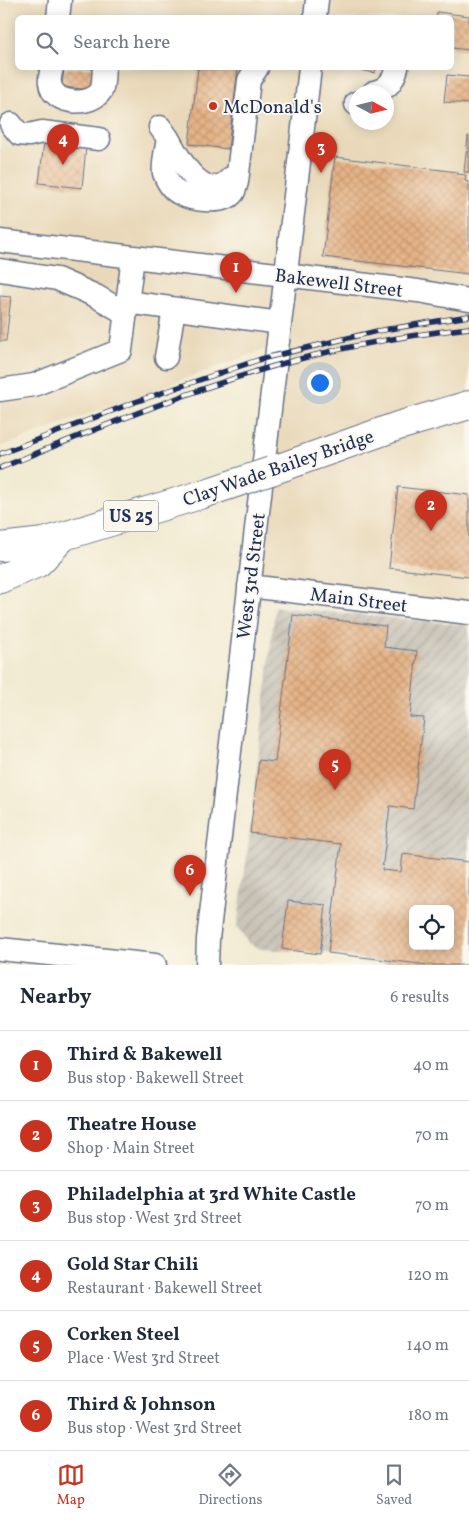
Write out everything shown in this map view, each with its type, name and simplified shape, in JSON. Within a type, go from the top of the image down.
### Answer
[{"type":"main road","name":"Clay Wade Bailey Bridge","points":[[7,542],[63,537],[200,495],[398,426],[469,405]]},
{"type":"main road","points":[[0,579],[38,563],[63,537]]},
{"type":"street","points":[[58,15],[60,0]]},
{"type":"street","points":[[315,15],[317,0]]},
{"type":"street","points":[[52,70],[50,84],[57,96],[83,102],[94,98],[102,90],[104,70]]},
{"type":"street","points":[[164,132],[164,172],[170,185],[180,194],[192,198],[214,201],[225,199],[233,193],[237,182],[249,80],[256,70]]},
{"type":"street","name":"West 3rd Street","points":[[207,965],[208,939],[310,70]]},
{"type":"street","points":[[389,85],[394,79],[396,70]]},
{"type":"street","points":[[11,124],[19,134],[28,135],[42,132],[98,139]]},
{"type":"street","name":"Bakewell Street","points":[[0,241],[418,291],[469,300]]},
{"type":"street","points":[[0,390],[34,385],[121,350],[133,257]]},
{"type":"street","points":[[0,270],[57,279],[126,308],[174,308],[280,323]]},
{"type":"street","points":[[166,357],[174,308]]},
{"type":"street","name":"Main Street","points":[[249,586],[469,613]]},
{"type":"street","points":[[0,949],[155,965]]},
{"type":"shaded area","points":[[0,0],[469,0],[469,613],[249,586],[277,345],[0,447]]},
{"type":"shaded area","points":[[275,607],[469,625],[469,965],[393,965],[328,953],[261,949],[248,943],[237,927],[250,833]]},
{"type":"building","points":[[437,12],[469,16],[469,50],[454,48],[454,15],[436,15]]},
{"type":"building","points":[[64,70],[97,70],[95,90],[62,87]]},
{"type":"building","name":"McDonald's","points":[[198,70],[238,70],[228,149],[189,144]]},
{"type":"building","points":[[359,70],[376,70],[375,73]]},
{"type":"building","points":[[447,75],[469,77],[469,104],[444,102]]},
{"type":"building","points":[[468,136],[469,172],[464,172]]},
{"type":"building","points":[[44,142],[86,147],[82,188],[39,183]]},
{"type":"building","points":[[335,157],[458,172],[457,174],[466,175],[465,181],[469,182],[469,274],[323,257]]},
{"type":"building","points":[[0,296],[11,297],[6,341],[0,341]]},
{"type":"building","points":[[398,487],[469,495],[469,577],[389,568]]},
{"type":"building","points":[[293,615],[386,626],[384,647],[417,651],[410,717],[424,718],[413,809],[390,806],[382,870],[401,872],[403,854],[469,862],[469,965],[428,965],[328,953],[341,844],[250,833],[259,760],[275,762]]},
{"type":"building","points":[[288,901],[326,905],[320,954],[282,949]]},
{"type":"railway","points":[[0,454],[135,402],[261,359],[377,331],[469,316]]},
{"type":"railway","points":[[0,468],[164,403],[264,369],[314,355],[365,344],[469,328]]},
{"type":"place","name":"McDonald's","points":[[213,106]]},
{"type":"place","name":"Gold Star Chili","points":[[63,165]]},
{"type":"place","name":"Philadelphia at 3rd White Castle","points":[[321,173]]},
{"type":"place","name":"Third & Bakewell","points":[[236,293]]},
{"type":"place","name":"Theatre House","points":[[431,531]]},
{"type":"place","name":"Corken Steel","points":[[335,790]]},
{"type":"place","name":"Third & Johnson","points":[[190,896]]}]
